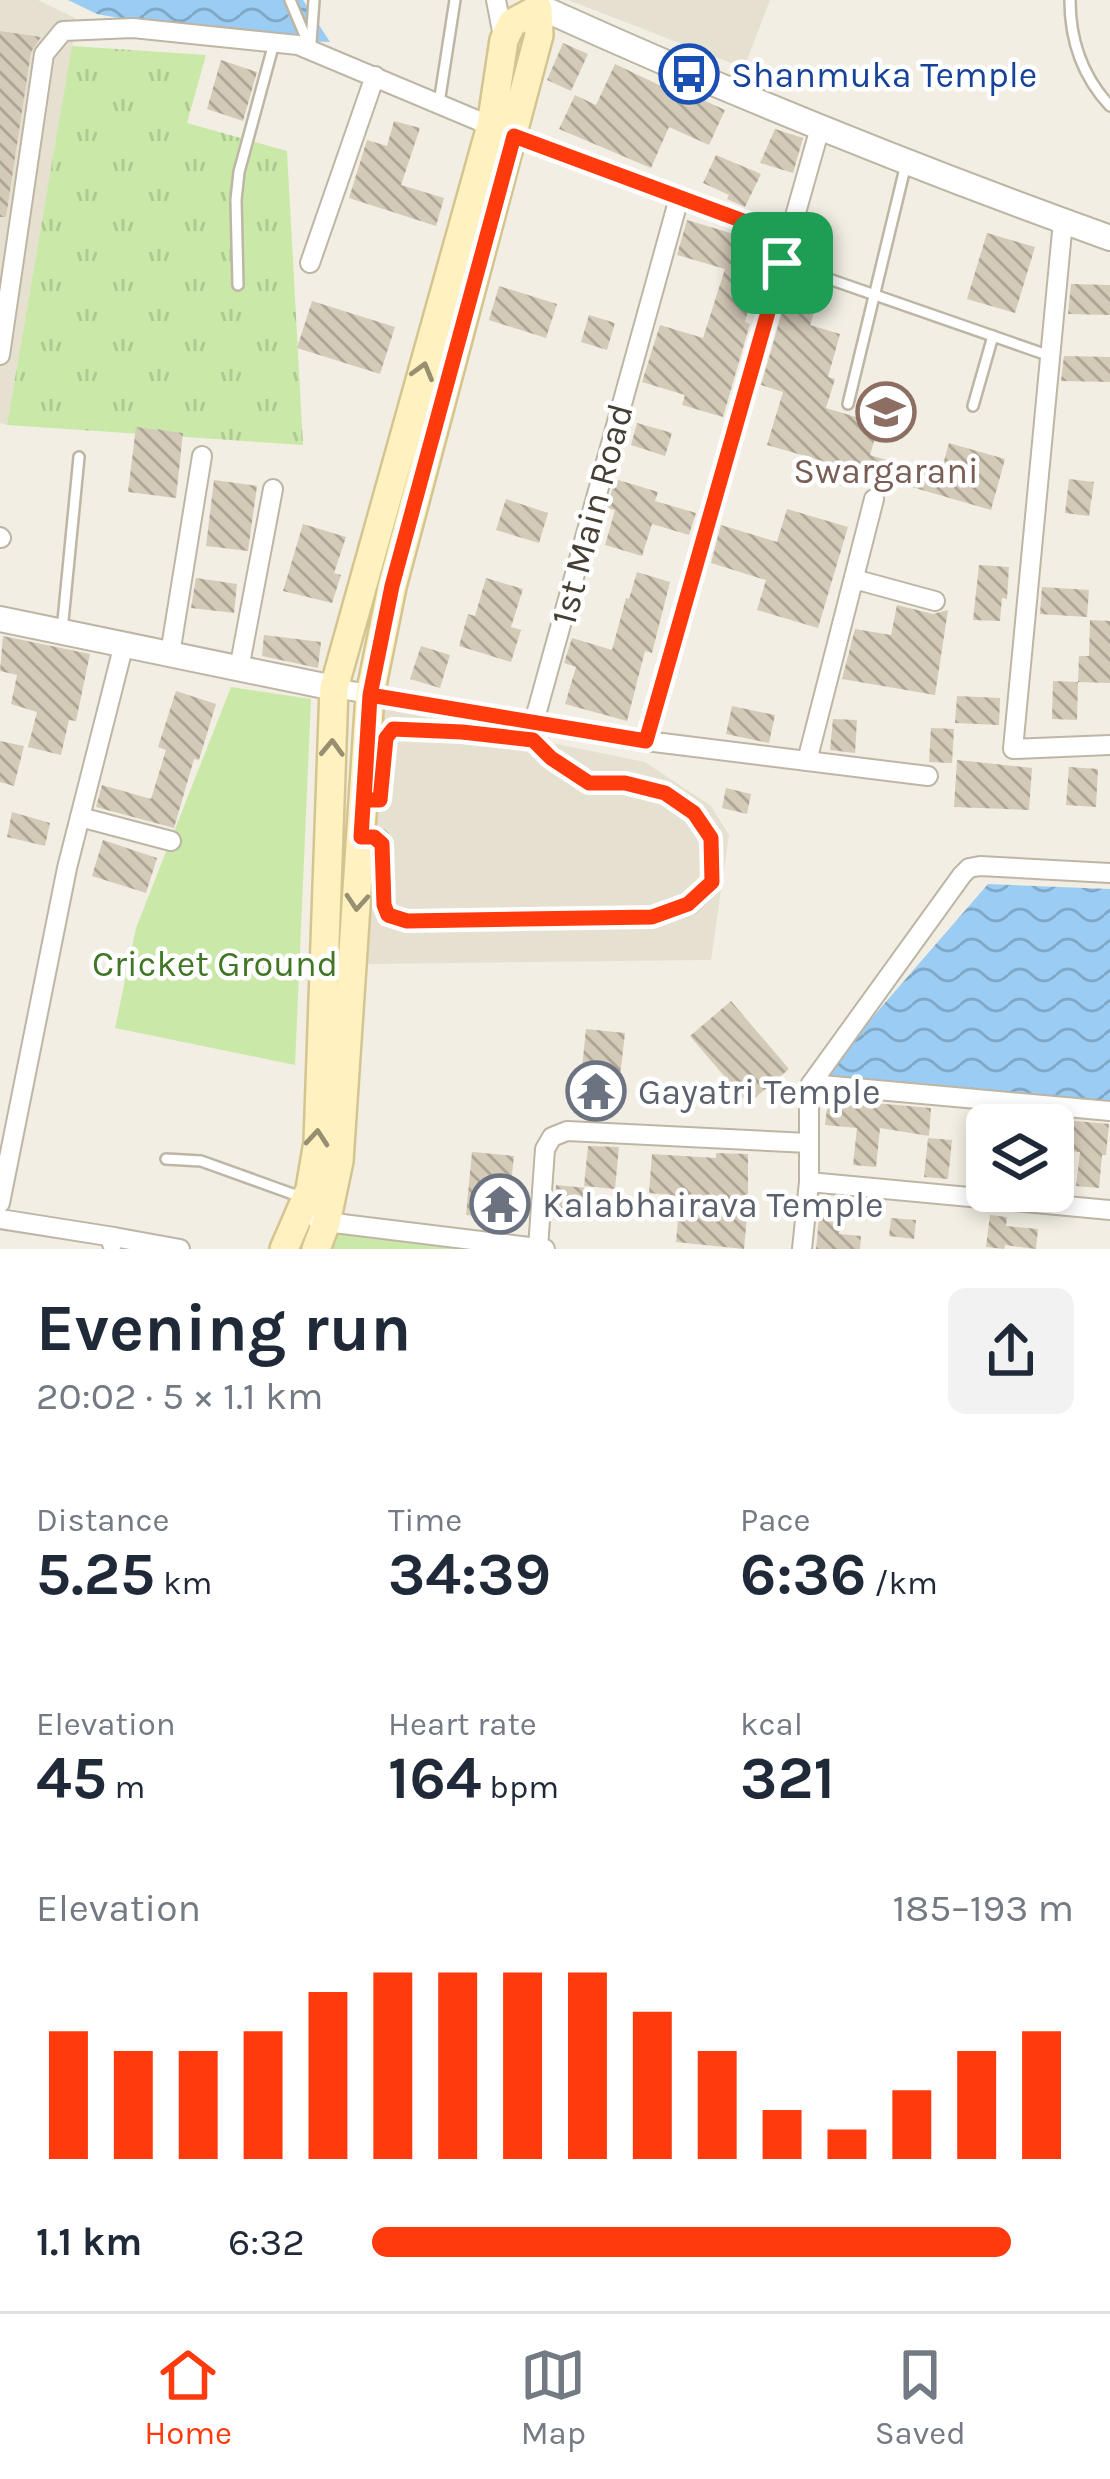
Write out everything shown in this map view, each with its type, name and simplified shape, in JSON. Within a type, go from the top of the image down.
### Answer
[{"type":"main road","points":[[284,1249],[302,1207],[318,1142],[334,688],[502,131],[539,34],[538,10],[512,23],[504,40],[502,131],[370,695],[346,1088],[339,1161],[321,1236]]},
{"type":"street","points":[[496,0],[504,40]]},
{"type":"street","points":[[538,10],[820,128],[1110,238]]},
{"type":"street","points":[[0,355],[44,53],[63,31],[133,28],[298,44],[502,131],[789,238]]},
{"type":"street","points":[[310,263],[375,76]]},
{"type":"street","points":[[646,741],[820,128]]},
{"type":"street","name":"1st Main Road","points":[[534,722],[679,198]]},
{"type":"street","points":[[1063,221],[1013,749],[1110,746]]},
{"type":"street","points":[[170,654],[202,456]]},
{"type":"street","points":[[239,669],[273,489]]},
{"type":"street","points":[[807,761],[874,499]]},
{"type":"street","points":[[854,579],[935,601]]},
{"type":"street","points":[[1,622],[370,695],[646,741],[928,776]]},
{"type":"street","points":[[0,1203],[58,911],[124,644]]},
{"type":"street","points":[[361,837],[379,839],[384,905],[388,915],[407,921],[652,917],[688,904],[712,882],[711,838],[694,813],[650,788],[589,783],[533,740],[393,729],[386,738],[380,800],[364,800]]},
{"type":"street","points":[[80,818],[171,841]]},
{"type":"street","points":[[802,1249],[811,1084],[969,868],[1110,873]]},
{"type":"street","points":[[811,1084],[1110,1111]]},
{"type":"street","points":[[302,1207],[321,1236],[542,1249],[545,1149],[552,1137],[567,1131],[809,1143]]},
{"type":"street","points":[[809,1182],[1110,1210]]},
{"type":"street","points":[[0,1220],[113,1243],[180,1249]]},
{"type":"lane","points":[[290,0],[311,50]]},
{"type":"lane","points":[[311,50],[314,0]]},
{"type":"lane","points":[[439,103],[455,0]]},
{"type":"lane","points":[[1070,0],[1070,26],[1084,68],[1109,103]]},
{"type":"lane","points":[[238,285],[239,172],[274,42]]},
{"type":"lane","points":[[848,404],[907,161]]},
{"type":"lane","points":[[782,263],[1050,356]]},
{"type":"lane","points":[[973,406],[992,336]]},
{"type":"lane","points":[[62,631],[79,458]]},
{"type":"lane","points":[[166,1159],[201,1161],[302,1207]]},
{"type":"shaded area","points":[[0,0],[38,0],[77,19],[7,425],[0,423]]},
{"type":"shaded area","points":[[568,0],[770,0],[744,68]]},
{"type":"shaded area","points":[[380,708],[645,762],[711,806],[729,835],[711,960],[367,964]]},
{"type":"green space","points":[[72,46],[206,55],[187,123],[287,151],[303,445],[7,425]]},
{"type":"green space","name":"Cricket Ground","points":[[231,687],[311,699],[295,1065],[115,1028],[136,928]]},
{"type":"green space","points":[[335,1230],[465,1246],[465,1249],[329,1249]]},
{"type":"water","points":[[68,0],[303,0],[330,42],[228,38],[97,14]]},
{"type":"water","points":[[988,884],[1110,889],[1110,1108],[819,1079]]},
{"type":"building","points":[[0,31],[41,37],[31,52],[6,217],[0,217]]},
{"type":"building","points":[[563,43],[588,54],[571,91],[547,80]]},
{"type":"building","points":[[221,60],[257,72],[243,121],[207,109]]},
{"type":"building","points":[[615,64],[682,96],[684,91],[725,110],[709,145],[669,127],[651,168],[559,129],[575,95],[596,105]]},
{"type":"building","points":[[394,121],[420,128],[401,185],[444,198],[436,226],[349,198],[367,140],[387,146]]},
{"type":"building","points":[[775,129],[803,138],[793,173],[760,163]]},
{"type":"building","points":[[716,155],[761,174],[745,207],[703,183]]},
{"type":"building","points":[[687,220],[767,244],[723,417],[682,405],[685,395],[642,382],[660,325],[703,338],[725,269],[677,255]]},
{"type":"building","points":[[987,233],[1035,247],[1015,313],[967,299]]},
{"type":"building","points":[[790,284],[820,293],[810,325],[840,334],[828,377],[835,379],[826,408],[879,424],[870,455],[924,471],[925,467],[941,472],[949,443],[1005,459],[991,510],[767,445],[783,392],[761,385]]},
{"type":"building","points":[[1071,284],[1110,285],[1110,315],[1068,314]]},
{"type":"building","points":[[499,286],[557,304],[546,338],[489,320]]},
{"type":"building","points":[[312,301],[395,327],[380,374],[297,348]]},
{"type":"building","points":[[589,315],[615,323],[607,350],[581,342]]},
{"type":"building","points":[[1064,356],[1110,357],[1110,382],[1061,381]]},
{"type":"building","points":[[637,423],[672,433],[665,456],[631,445]]},
{"type":"building","points":[[136,427],[183,433],[176,498],[128,492]]},
{"type":"building","points":[[615,479],[658,492],[655,501],[696,513],[689,535],[652,524],[642,556],[605,545],[615,510],[607,508]]},
{"type":"building","points":[[1069,479],[1094,482],[1089,516],[1065,513]]},
{"type":"building","points":[[214,480],[257,486],[248,551],[206,546]]},
{"type":"building","points":[[506,499],[548,513],[539,543],[496,530]]},
{"type":"building","points":[[787,509],[848,527],[818,628],[757,610],[766,580],[711,563],[721,525],[777,542]]},
{"type":"building","points":[[303,524],[346,537],[334,573],[341,575],[332,603],[283,591]]},
{"type":"building","points":[[979,565],[1009,567],[1000,621],[973,620]]},
{"type":"building","points":[[637,572],[670,582],[652,653],[645,651],[627,721],[565,704],[576,667],[564,663],[572,638],[612,650]]},
{"type":"building","points":[[196,578],[237,584],[234,613],[191,608]]},
{"type":"building","points":[[486,578],[523,589],[511,627],[521,630],[511,662],[459,646],[468,614],[475,616]]},
{"type":"building","points":[[1042,587],[1089,590],[1087,617],[1040,614]]},
{"type":"building","points":[[897,605],[933,614],[948,610],[935,695],[842,679],[855,629],[891,635]]},
{"type":"building","points":[[1090,620],[1110,621],[1110,683],[1078,682],[1079,656],[1089,656]]},
{"type":"building","points":[[264,635],[321,642],[318,668],[262,656]]},
{"type":"building","points":[[3,636],[90,654],[76,721],[69,720],[61,755],[28,747],[37,712],[11,704],[17,675],[0,671]]},
{"type":"building","points":[[421,646],[450,655],[440,688],[410,679]]},
{"type":"building","points":[[1053,681],[1078,682],[1077,720],[1052,719]]},
{"type":"building","points":[[176,691],[216,704],[174,828],[96,807],[102,785],[151,799],[166,750],[158,747]]},
{"type":"building","points":[[957,696],[1000,698],[999,725],[955,723]]},
{"type":"building","points":[[732,706],[775,715],[769,743],[726,734]]},
{"type":"building","points":[[833,719],[857,720],[855,753],[830,750]]},
{"type":"building","points":[[931,728],[954,729],[952,763],[929,762]]},
{"type":"building","points":[[0,741],[24,746],[14,786],[0,782]]},
{"type":"building","points":[[957,760],[1032,768],[1029,810],[954,807]]},
{"type":"building","points":[[1069,767],[1098,769],[1096,807],[1066,805]]},
{"type":"building","points":[[726,788],[751,794],[747,814],[722,808]]},
{"type":"building","points":[[12,812],[50,823],[45,846],[7,837]]},
{"type":"building","points":[[103,840],[157,858],[146,893],[92,876]]},
{"type":"building","points":[[731,1001],[789,1069],[748,1104],[690,1036]]},
{"type":"building","points":[[586,1029],[625,1033],[617,1102],[579,1097]]},
{"type":"building","points":[[828,1099],[931,1108],[929,1136],[880,1128],[876,1167],[853,1165],[857,1128],[825,1125]]},
{"type":"building","points":[[1074,1121],[1109,1124],[1099,1188],[1076,1186],[1080,1152],[1074,1152]]},
{"type":"building","points":[[928,1138],[952,1140],[948,1179],[924,1177]]},
{"type":"building","points":[[588,1146],[619,1147],[615,1189],[584,1186]]},
{"type":"building","points":[[472,1152],[514,1156],[507,1219],[466,1215]]},
{"type":"building","points":[[716,1153],[748,1154],[744,1249],[676,1242],[680,1196],[649,1193],[652,1154],[716,1158]]},
{"type":"building","points":[[556,1185],[587,1188],[584,1217],[554,1214]]},
{"type":"building","points":[[821,1197],[842,1199],[839,1234],[861,1236],[860,1249],[816,1249]]},
{"type":"building","points":[[990,1215],[1007,1217],[1006,1226],[1038,1229],[1036,1249],[986,1247]]},
{"type":"building","points":[[891,1218],[916,1220],[914,1239],[889,1236]]},
{"type":"place","name":"Shanmuka Temple","points":[[689,74]]},
{"type":"place","name":"Swargarani","points":[[886,412]]},
{"type":"place","name":"Gayatri Temple","points":[[596,1091]]},
{"type":"place","name":"Kalabhairava Temple","points":[[500,1204]]},
{"type":"route","points":[[782,263],[646,741],[370,695],[361,837],[374,837],[382,844],[388,915],[407,921],[652,917],[688,904],[712,882],[711,838],[694,813],[650,788],[589,783],[533,740],[393,729],[386,738],[380,800],[364,800],[370,695],[392,586],[514,136],[789,238],[782,263]]}]
